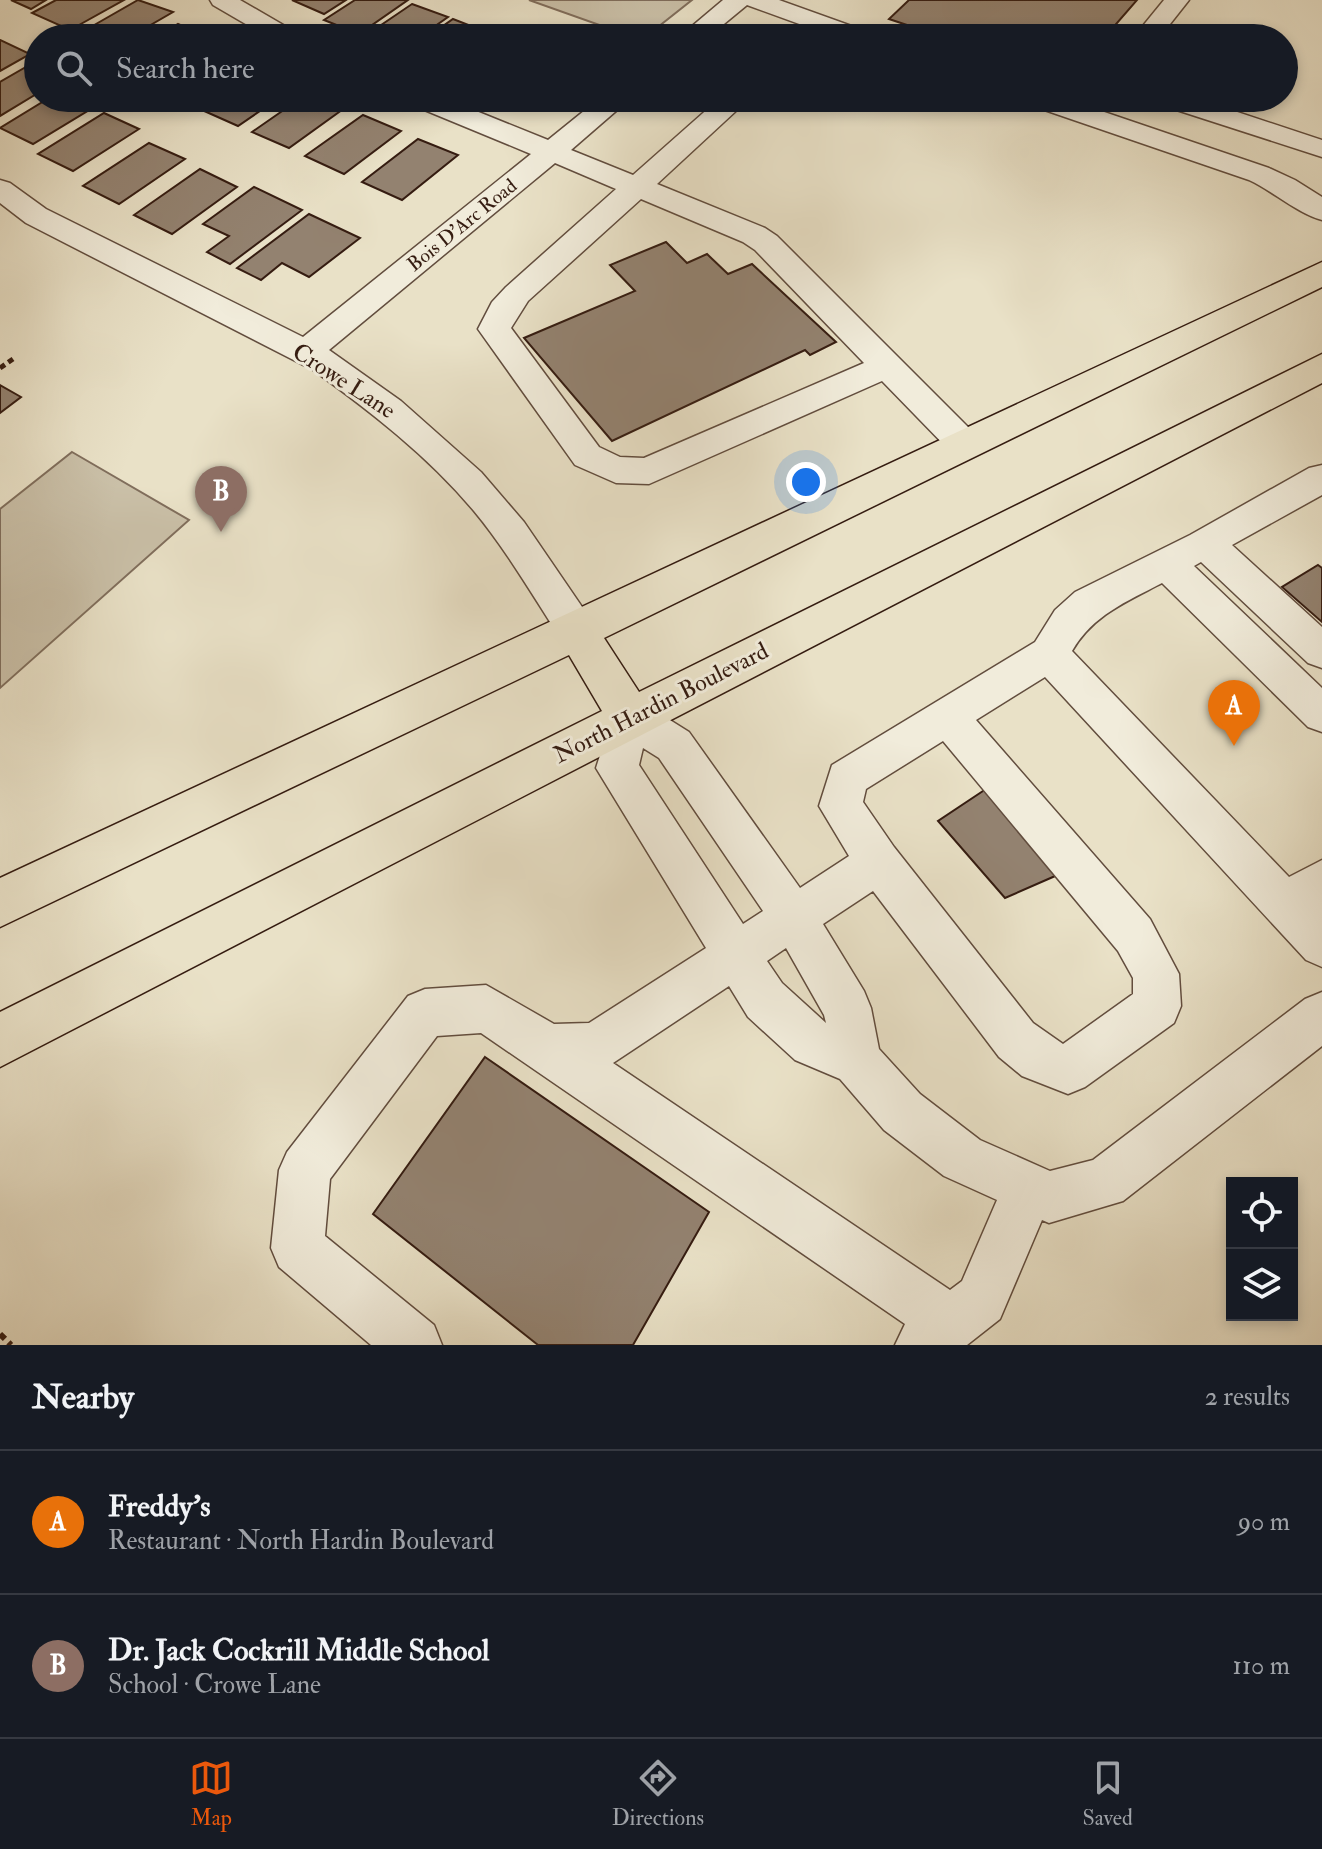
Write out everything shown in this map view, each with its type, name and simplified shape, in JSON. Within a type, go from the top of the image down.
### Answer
[{"type":"main road","points":[[0,903],[190,810],[577,631],[1322,273]]},
{"type":"main road","name":"North Hardin Boulevard","points":[[0,1040],[1322,367]]},
{"type":"main road","points":[[577,631],[631,718]]},
{"type":"street","points":[[222,0],[264,24]]},
{"type":"street","points":[[708,24],[738,0]]},
{"type":"street","points":[[755,0],[820,23]]},
{"type":"street","points":[[1157,24],[1177,0]]},
{"type":"street","points":[[454,112],[754,235],[766,243],[964,444]]},
{"type":"street","name":"Bois D'Arc Road","points":[[306,352],[600,112]]},
{"type":"street","points":[[720,112],[517,294],[503,310],[494,329],[587,456],[604,467],[629,474],[649,471],[887,366]]},
{"type":"street","points":[[1105,112],[1259,174],[1285,186],[1322,211]]},
{"type":"street","points":[[1210,112],[1322,149]]},
{"type":"street","name":"Crowe Lane","points":[[0,189],[36,216],[306,352],[360,385],[403,420],[488,503],[577,631]]},
{"type":"street","points":[[947,716],[1134,935],[1156,974],[1157,1006],[1068,1070],[1039,1059],[1016,1040],[878,862],[841,806],[847,778],[947,716],[1049,654],[1069,621],[1089,603],[1322,478]]},
{"type":"street","points":[[1205,543],[1322,651]]},
{"type":"street","points":[[1166,563],[1322,714]]},
{"type":"street","points":[[1049,654],[1304,894],[1322,944]]},
{"type":"street","points":[[857,1061],[847,1008],[794,918],[674,745],[631,718],[617,768],[765,1000],[812,1043],[857,1061],[902,1112],[962,1158],[1049,1197],[1105,1183],[1322,1016]]},
{"type":"street","points":[[548,1048],[595,1047],[878,862]]},
{"type":"street","points":[[414,1345],[298,1248],[305,1170],[425,1013],[486,1009],[548,1048],[937,1334],[981,1300],[1029,1188]]},
{"type":"path","points":[[0,368],[13,359]]},
{"type":"path","points":[[0,1334],[11,1345]]},
{"type":"shaded area","points":[[529,0],[692,0],[662,24],[597,24]]},
{"type":"shaded area","points":[[72,452],[189,520],[0,688],[0,509]]},
{"type":"building","points":[[11,0],[46,0],[31,9]]},
{"type":"building","points":[[56,0],[124,0],[81,24],[57,24],[32,13]]},
{"type":"building","points":[[138,0],[173,12],[152,24],[96,24]]},
{"type":"building","points":[[292,0],[346,0],[324,14]]},
{"type":"building","points":[[355,0],[408,0],[373,24],[334,24],[324,20]]},
{"type":"building","points":[[909,0],[1137,0],[1116,24],[904,24],[889,19]]},
{"type":"building","points":[[412,4],[448,17],[438,24],[383,24]]},
{"type":"building","points":[[453,19],[466,24],[446,24]]},
{"type":"building","points":[[0,40],[24,51],[24,57],[0,71]]},
{"type":"building","points":[[24,68],[24,101],[0,116],[0,82]]},
{"type":"building","points":[[26,112],[86,112],[33,144],[0,128]]},
{"type":"building","points":[[206,112],[258,112],[238,126]]},
{"type":"building","points":[[281,112],[339,112],[289,148],[252,132]]},
{"type":"building","points":[[104,113],[139,129],[73,171],[38,154]]},
{"type":"building","points":[[363,115],[401,131],[344,174],[305,156]]},
{"type":"building","points":[[418,139],[458,155],[402,200],[362,182]]},
{"type":"building","points":[[149,143],[185,159],[119,204],[83,186]]},
{"type":"building","points":[[200,169],[237,187],[172,234],[134,215]]},
{"type":"building","points":[[254,187],[302,210],[230,264],[207,252],[229,236],[203,224]]},
{"type":"building","points":[[309,214],[360,238],[309,277],[282,263],[261,280],[237,268]]},
{"type":"building","points":[[666,242],[687,263],[707,254],[728,274],[752,264],[836,342],[810,355],[805,350],[612,441],[524,338],[635,291],[610,265]]},
{"type":"building","points":[[0,385],[21,397],[0,413]]},
{"type":"building","points":[[1318,565],[1322,568],[1322,622],[1282,587]]},
{"type":"building","points":[[989,787],[1062,873],[1005,898],[938,821]]},
{"type":"building","points":[[485,1057],[709,1212],[633,1345],[538,1345],[373,1214]]},
{"type":"place","name":"Dr. Jack Cockrill Middle School","points":[[221,532]]},
{"type":"place","name":"Freddy's","points":[[1234,746]]}]
